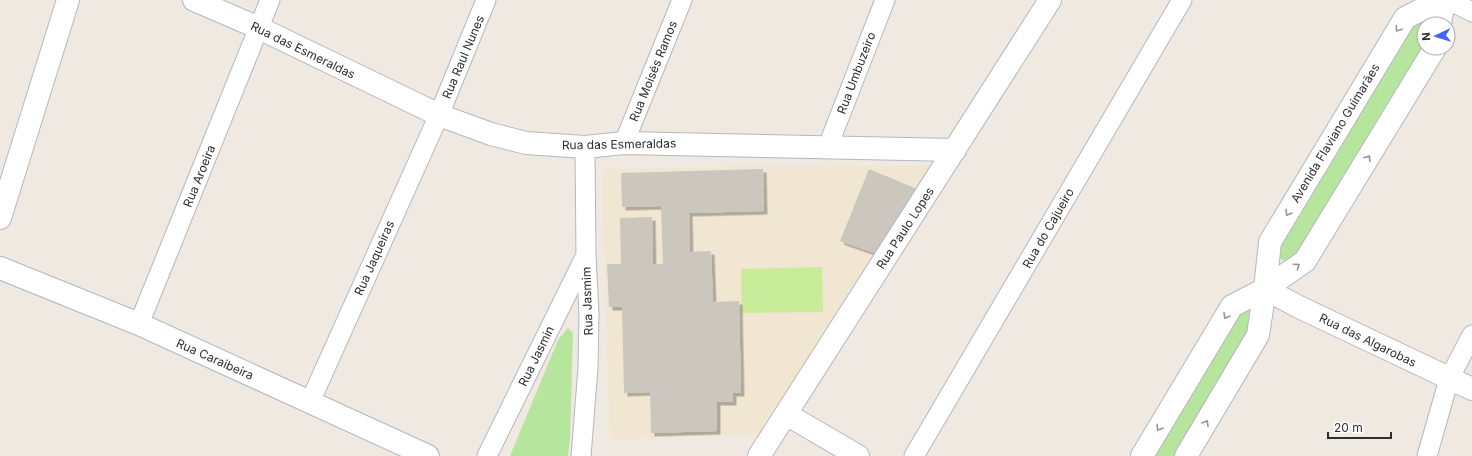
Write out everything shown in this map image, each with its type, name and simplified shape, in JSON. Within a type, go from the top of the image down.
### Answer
[{"type":"street","points":[[0,218],[68,0]]},
{"type":"street","name":"Rua das Esmeraldas","points":[[194,0],[259,28],[439,115],[491,134],[526,143],[585,147],[624,143],[828,146],[955,150]]},
{"type":"street","name":"Rua Aroeira","points":[[139,324],[270,0]]},
{"type":"street","name":"Rua Raul Nunes","points":[[439,115],[486,0]]},
{"type":"street","name":"Rua Moisés Ramos","points":[[624,143],[682,0]]},
{"type":"street","name":"Rua Umbuzeiro","points":[[828,146],[885,0]]},
{"type":"street","name":"Rua Paulo Lopes","points":[[759,456],[1050,0]]},
{"type":"street","name":"Rua do Cajueiro","points":[[914,456],[1182,0]]},
{"type":"street","name":"Avenida Flaviano Guimarães","points":[[1186,456],[1258,336],[1270,242],[1405,18],[1440,0]]},
{"type":"street","points":[[1441,16],[1444,0]]},
{"type":"street","points":[[1449,0],[1472,12]]},
{"type":"street","points":[[1142,456],[1232,306],[1265,288],[1305,261],[1430,56]]},
{"type":"street","name":"Rua Jaqueiras","points":[[310,402],[439,115]]},
{"type":"street","name":"Rua Jasmim","points":[[581,456],[589,353],[585,147]]},
{"type":"street","name":"Rua Jasmin","points":[[487,456],[586,256]]},
{"type":"street","name":"Rua Caraibeira","points":[[0,268],[139,324],[428,456]]},
{"type":"street","name":"Rua das Algarobas","points":[[1265,288],[1299,307],[1448,379],[1472,389]]},
{"type":"street","points":[[1427,456],[1448,379],[1472,335]]},
{"type":"street","points":[[786,414],[858,456]]},
{"type":"shaded area","points":[[937,165],[763,433],[610,439],[602,169]]},
{"type":"green space","points":[[1416,22],[1416,56],[1419,56],[1295,263],[1282,260],[1273,250],[1408,24]]},
{"type":"green space","points":[[822,267],[823,312],[742,313],[741,269]]},
{"type":"green space","points":[[1251,306],[1258,313],[1179,456],[1145,456],[1232,310]]},
{"type":"green space","points":[[568,328],[573,333],[570,438],[568,456],[510,456],[558,340]]},
{"type":"building","points":[[763,169],[764,211],[689,213],[690,252],[711,251],[713,302],[739,301],[741,393],[733,393],[733,402],[717,402],[717,431],[651,433],[650,392],[624,393],[622,307],[609,307],[607,264],[621,264],[620,218],[652,217],[653,264],[663,264],[661,206],[622,207],[621,173]]},
{"type":"building","points":[[869,169],[917,189],[877,254],[840,241]]}]
